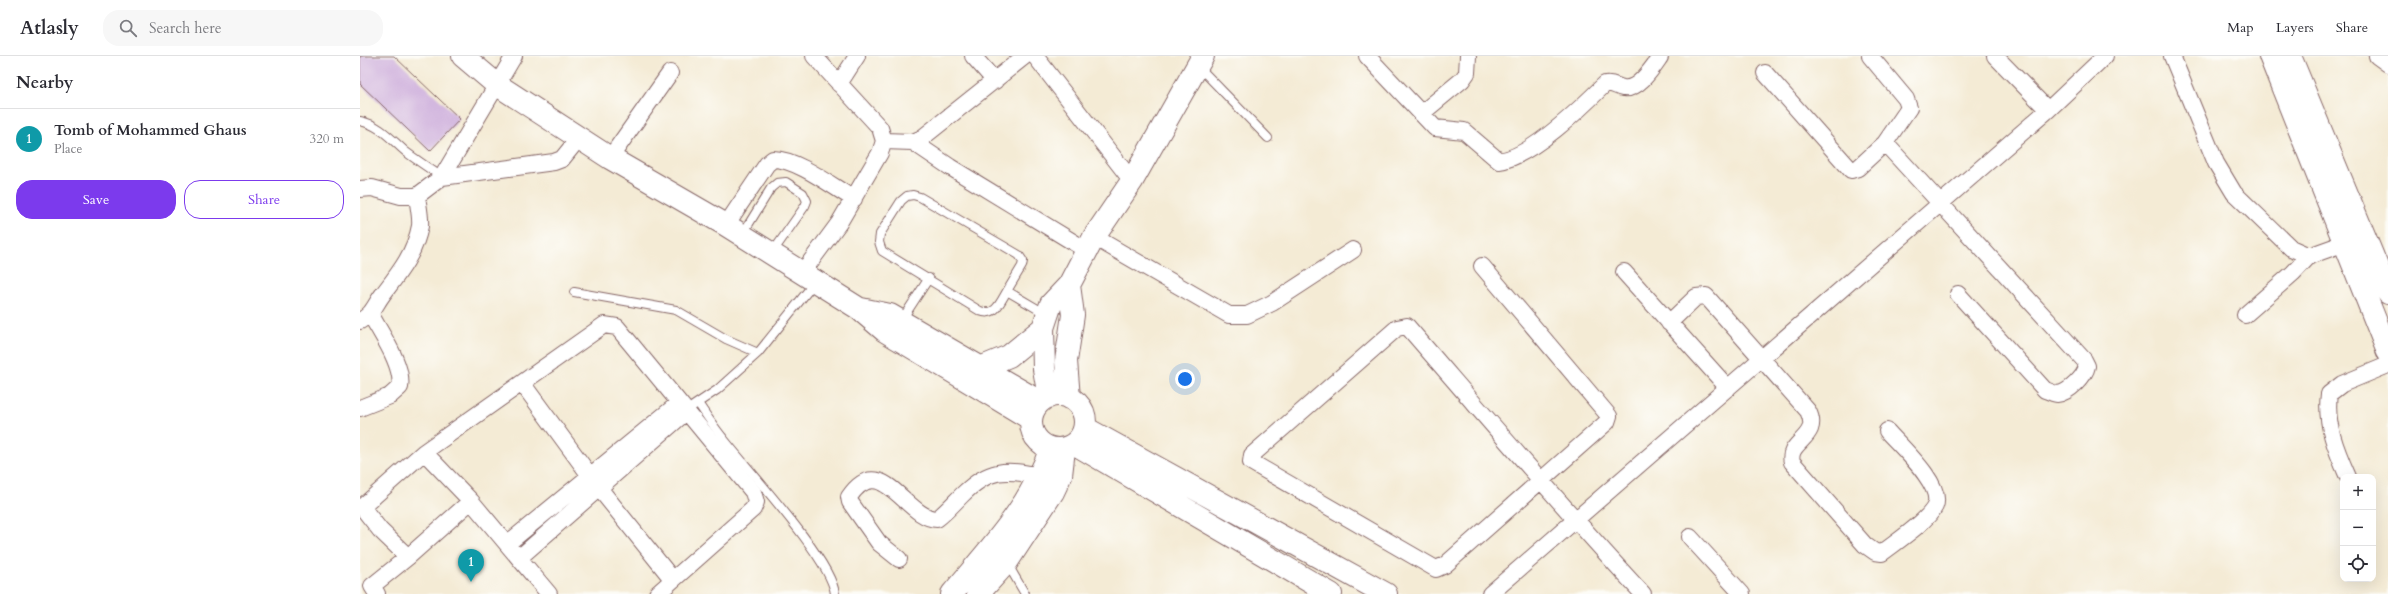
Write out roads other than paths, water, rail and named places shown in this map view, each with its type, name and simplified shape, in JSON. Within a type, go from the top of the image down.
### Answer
[{"type":"main road","points":[[463,56],[496,84],[610,158],[734,230],[771,255],[858,308],[884,331],[1047,404],[1082,410],[1085,419],[1041,476],[1029,498],[1011,522],[952,594]]},
{"type":"main road","points":[[2270,56],[2388,352]]},
{"type":"main road","points":[[2290,56],[2388,293]]},
{"type":"main road","points":[[1047,404],[1044,369],[1045,322],[1051,304],[1069,285],[1090,244],[1132,181],[1200,61]]},
{"type":"main road","points":[[1069,285],[1072,315],[1066,361],[1047,404],[1032,429],[1036,437],[1068,442],[1386,594]]},
{"type":"main road","points":[[858,308],[890,316],[980,368],[1047,404]]},
{"type":"main road","points":[[980,368],[1009,356],[1045,322]]},
{"type":"main road","points":[[978,594],[1007,562],[1058,484],[1068,442]]},
{"type":"main road","points":[[1068,442],[1320,592]]},
{"type":"street","points":[[360,189],[372,188],[400,196],[418,196],[442,177],[514,56]]},
{"type":"street","points":[[808,278],[880,153],[884,141],[880,128],[814,56]]},
{"type":"street","points":[[839,84],[857,56]]},
{"type":"street","points":[[973,56],[995,81]]},
{"type":"street","points":[[884,141],[914,142],[922,138],[1025,56]]},
{"type":"street","points":[[1035,56],[1132,181]]},
{"type":"street","points":[[1367,56],[1435,128],[1454,128],[1464,132],[1493,158],[1499,161],[1506,160],[1540,141],[1605,84],[1610,83],[1624,88],[1632,86],[1650,72],[1660,56]]},
{"type":"street","points":[[1422,113],[1462,80],[1467,73],[1468,56]]},
{"type":"street","points":[[1764,73],[1851,170],[1858,168],[1885,143],[1909,108],[1906,99],[1870,56]]},
{"type":"street","points":[[1995,56],[2048,110]]},
{"type":"street","points":[[1490,594],[2048,110],[2105,56]]},
{"type":"street","points":[[2172,56],[2216,163],[2234,193],[2290,248],[2308,256]]},
{"type":"street","points":[[2377,56],[2388,64]]},
{"type":"street","points":[[610,158],[670,73]]},
{"type":"street","points":[[442,177],[554,162],[562,159],[579,138]]},
{"type":"street","points":[[914,142],[950,167],[1090,244],[1229,315],[1247,315],[1272,303],[1353,250]]},
{"type":"street","points":[[1885,143],[2084,360],[2087,366],[2086,372],[2067,391],[2057,394],[2045,390],[1958,294]]},
{"type":"street","points":[[734,230],[767,164],[773,159],[781,159],[798,166],[854,199]]},
{"type":"street","points":[[360,408],[390,396],[400,387],[402,378],[398,366],[365,318],[403,268],[413,248],[420,225],[418,196]]},
{"type":"street","points":[[2245,315],[2293,273],[2308,256],[2345,242]]},
{"type":"street","points":[[1482,266],[1609,416],[1607,422],[1540,481],[1445,565],[1436,569],[1251,462],[1252,455],[1397,328],[1407,326],[1540,481],[1575,521],[1643,594]]},
{"type":"street","points":[[1624,272],[1728,388]]},
{"type":"street","points":[[1669,323],[1696,297],[1706,296],[1808,411],[1813,420],[1812,428],[1792,451],[1790,456],[1792,462],[1865,545],[1875,552],[1882,553],[1922,520],[1935,506],[1937,498],[1936,489],[1928,478],[1887,431]]},
{"type":"street","points":[[408,557],[380,530],[362,507],[424,452],[604,325],[612,325],[617,327],[688,406],[753,492],[756,502],[753,509],[657,594]]},
{"type":"street","points":[[2347,474],[2335,447],[2328,418],[2329,394],[2342,384],[2388,365]]},
{"type":"street","points":[[522,383],[595,482],[673,580]]},
{"type":"street","points":[[507,544],[595,482],[688,406]]},
{"type":"street","points":[[424,452],[471,501],[550,594]]},
{"type":"street","points":[[898,559],[879,543],[850,502],[849,497],[853,491],[866,482],[874,480],[883,483],[924,517],[937,518],[978,480],[988,476],[1016,471],[1041,476]]},
{"type":"street","points":[[519,558],[595,482]]},
{"type":"street","points":[[378,594],[372,586],[408,557],[471,501]]},
{"type":"street","points":[[1690,537],[1742,594]]},
{"type":"lane","points":[[1200,61],[1268,138]]},
{"type":"lane","points":[[360,121],[371,123],[381,128],[410,154],[442,177]]},
{"type":"lane","points":[[734,230],[777,183],[786,182],[803,193],[807,200],[805,206],[771,255]]},
{"type":"lane","points":[[913,194],[1019,254],[1023,261],[1022,266],[1007,291],[998,307],[987,314],[929,278],[888,257],[882,251],[879,242],[880,234],[901,201],[907,196],[913,194]]},
{"type":"lane","points":[[808,278],[758,353],[717,390],[688,406],[722,437],[782,510],[828,573],[835,594]]},
{"type":"lane","points":[[901,322],[929,278]]},
{"type":"lane","points":[[1007,291],[1045,322]]},
{"type":"lane","points":[[574,292],[676,310],[726,339],[758,353]]},
{"type":"lane","points":[[1007,562],[1025,594]]},
{"type":"place","name":"Tomb of Mohammed Ghaus","points":[[471,582]]}]
